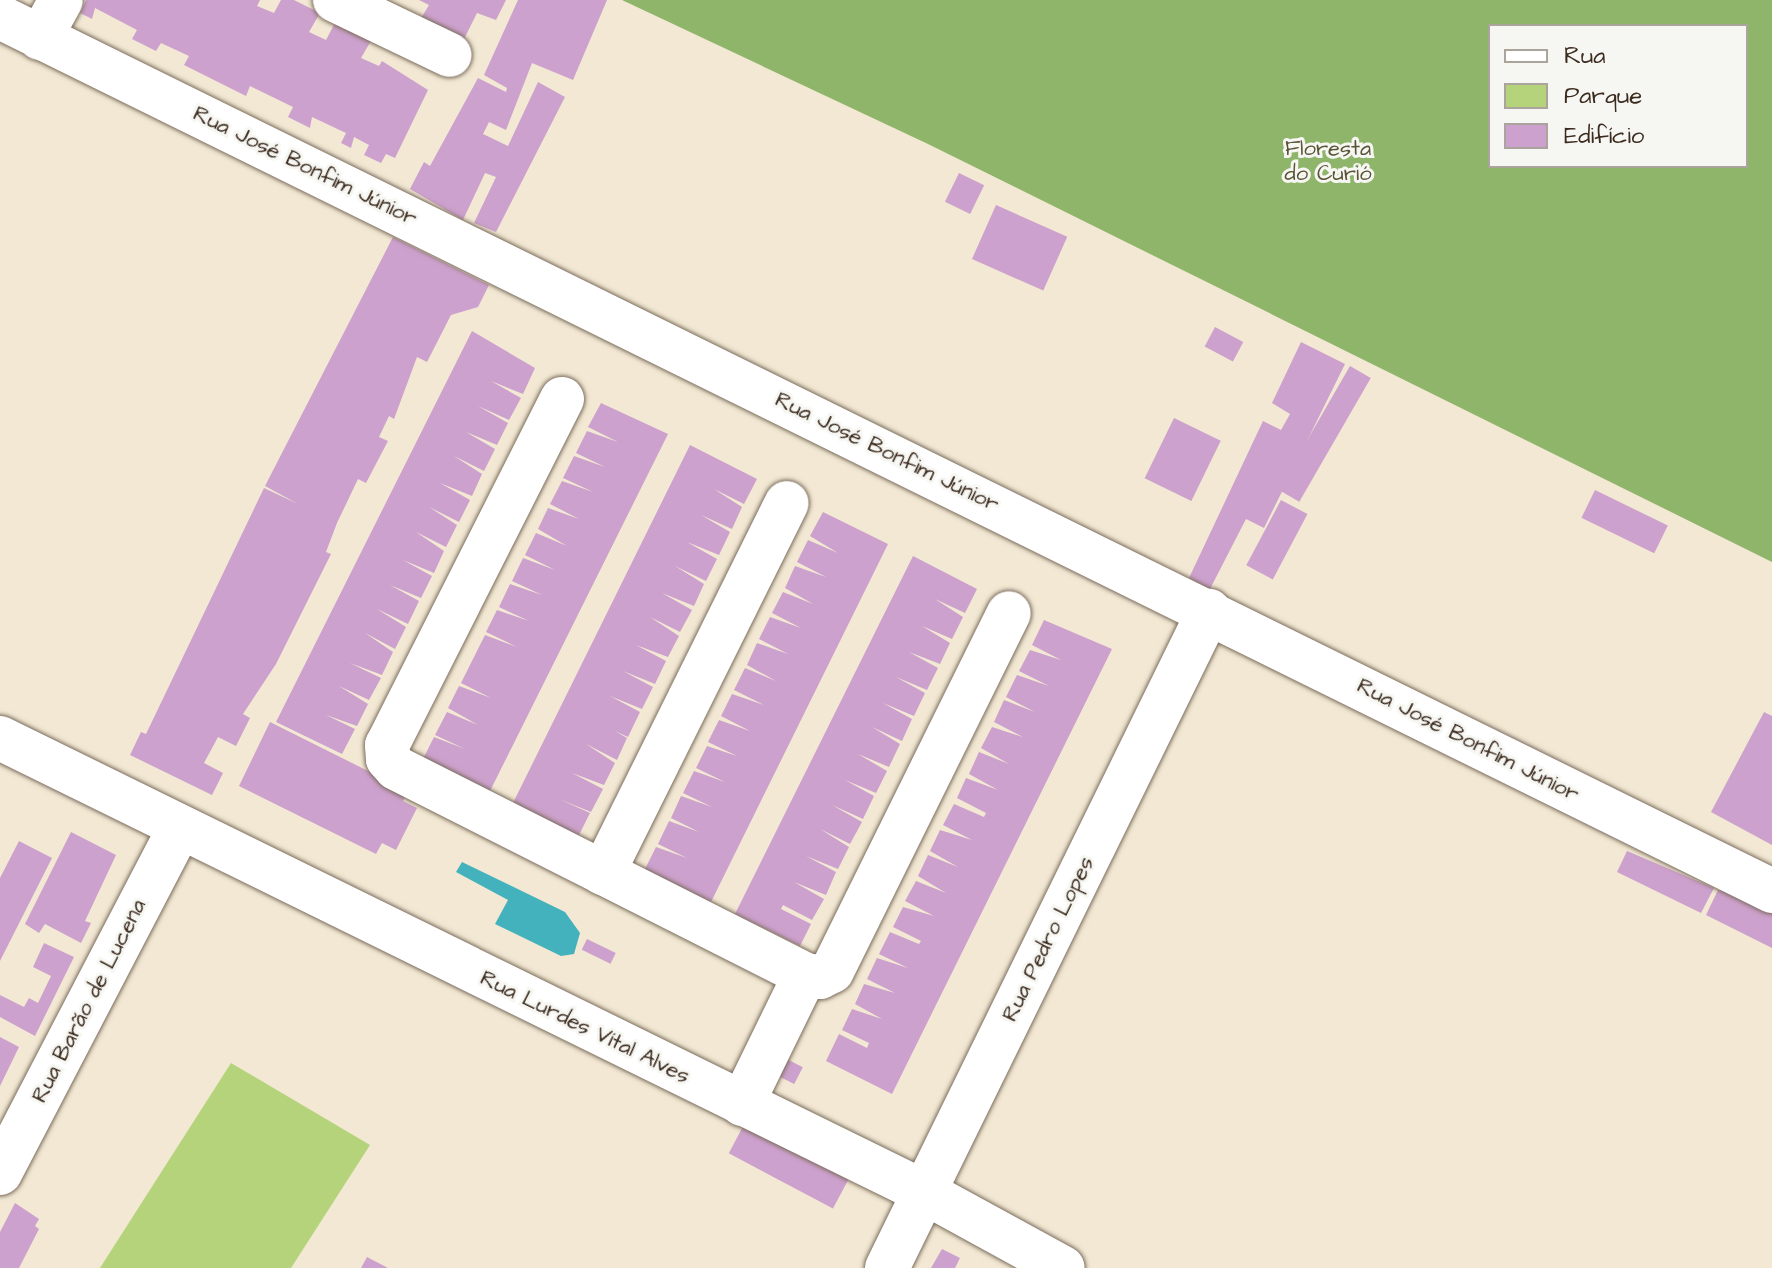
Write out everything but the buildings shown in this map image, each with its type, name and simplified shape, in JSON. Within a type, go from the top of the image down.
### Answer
[{"type":"street","points":[[40,38],[61,0]]},
{"type":"street","points":[[335,0],[450,55]]},
{"type":"street","name":"Rua José Bonfim Júnior","points":[[0,17],[1772,891]]},
{"type":"street","points":[[562,399],[387,745],[396,768],[805,975],[820,977],[832,971],[1009,613]]},
{"type":"street","points":[[603,873],[787,503]]},
{"type":"street","name":"Rua Pedro Lopes","points":[[887,1268],[1209,611]]},
{"type":"street","name":"Rua Lurdes Vítal Alves","points":[[0,738],[179,829],[924,1192],[1063,1268]]},
{"type":"street","name":"Rua Barão de Lucena","points":[[0,1173],[179,829]]},
{"type":"street","points":[[742,1104],[805,975]]},
{"type":"green space","name":"Floresta do Curió","points":[[622,0],[1772,0],[1772,562],[928,144]]},
{"type":"green space","points":[[231,1063],[370,1145],[291,1268],[100,1268]]},
{"type":"water","points":[[462,862],[565,912],[580,933],[574,954],[561,956],[495,924],[508,900],[456,872]]}]
